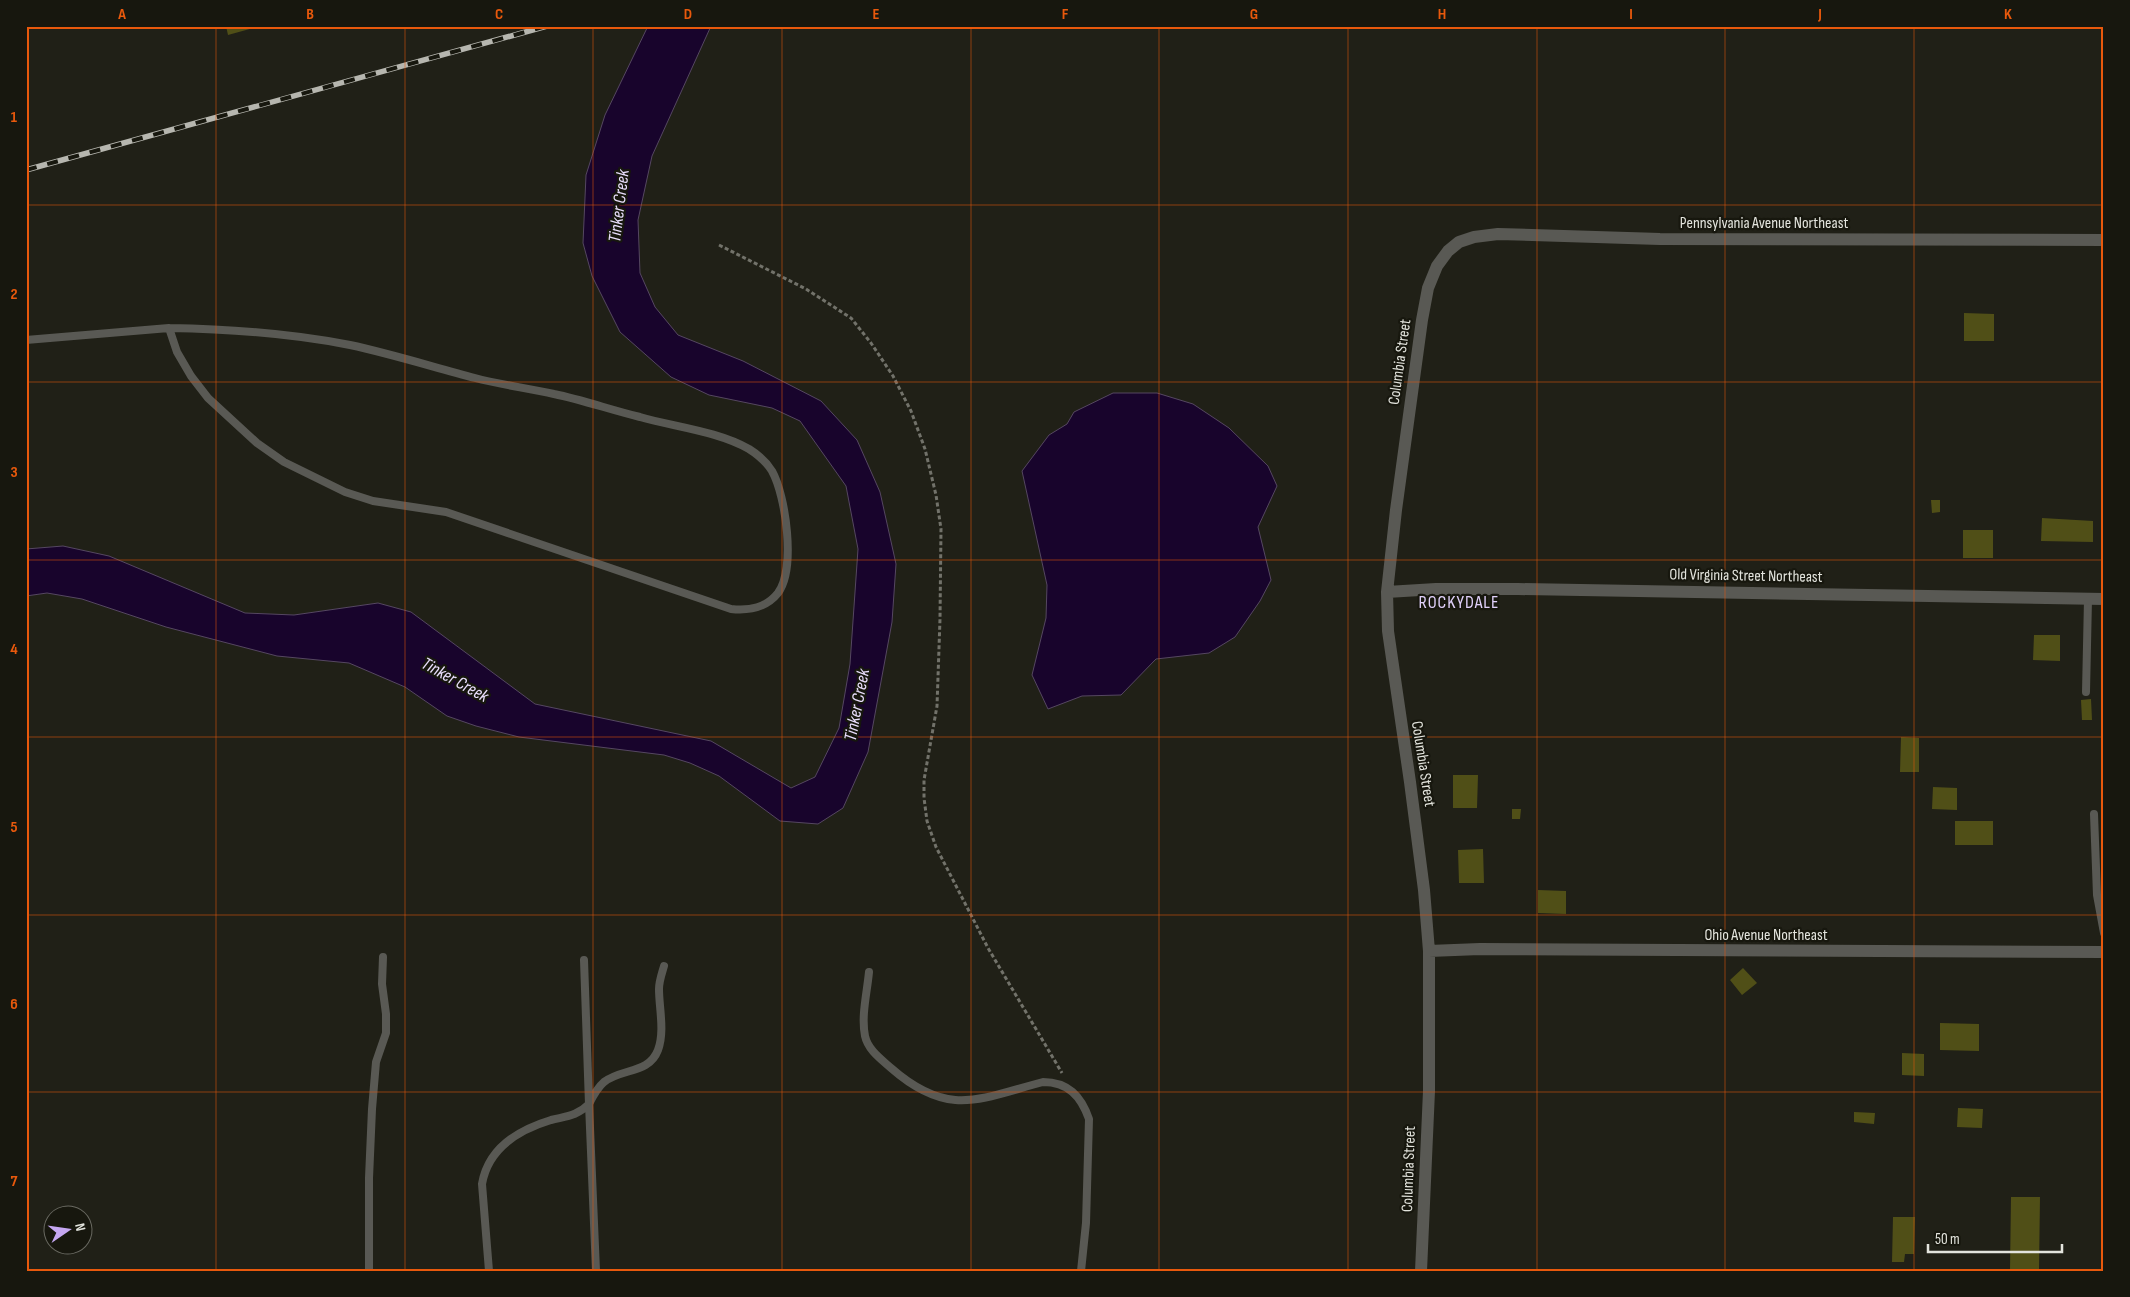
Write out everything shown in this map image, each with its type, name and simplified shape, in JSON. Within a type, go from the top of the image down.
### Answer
[{"type":"street","name":"Pennsylvania Avenue Northeast","points":[[1437,266],[1448,251],[1459,242],[1474,237],[1498,234],[1660,239],[2104,240]]},
{"type":"street","name":"Columbia Street","points":[[1421,1271],[1429,1091],[1429,951],[1424,890],[1388,631],[1387,592],[1396,510],[1422,320],[1428,288],[1437,266]]},
{"type":"street","name":"Old Virginia Street Northeast","points":[[1387,592],[1518,589],[2104,599]]},
{"type":"street","name":"Ohio Avenue Northeast","points":[[1429,951],[1480,949],[2104,952]]},
{"type":"lane","points":[[26,340],[168,328],[238,330],[289,335],[350,345],[408,359],[476,379],[553,394],[640,418],[685,427],[748,448],[760,457],[771,470],[779,486],[785,514],[787,539],[784,582],[779,592],[770,601],[758,608],[745,611],[731,609],[446,512],[373,501],[345,492],[284,462],[257,443],[208,398],[191,376],[177,352],[168,328]]},
{"type":"lane","points":[[2086,692],[2088,598]]},
{"type":"lane","points":[[2094,814],[2097,895],[2104,933]]},
{"type":"lane","points":[[370,1271],[369,1178],[372,1109],[376,1062],[386,1033],[386,1014],[382,984],[383,957]]},
{"type":"lane","points":[[584,960],[596,1271]]},
{"type":"lane","points":[[489,1271],[482,1184],[489,1160],[504,1144],[516,1135],[549,1121],[581,1113],[604,1082],[615,1076],[634,1071],[650,1062],[658,1051],[661,1040],[659,986],[664,966]]},
{"type":"lane","points":[[869,972],[863,1025],[866,1039],[871,1049],[896,1072],[922,1090],[940,1098],[974,1101],[1043,1082],[1055,1082],[1070,1089],[1084,1106],[1088,1119],[1086,1223],[1082,1271]]},
{"type":"path","points":[[719,245],[806,289],[852,318],[893,376],[911,412],[927,458],[936,495],[941,529],[940,619],[936,706],[924,780],[927,821],[936,847],[988,948],[1070,1089]]},
{"type":"water","name":"Tinker Creek","points":[[648,26],[711,26],[652,156],[638,220],[640,273],[655,307],[678,335],[743,361],[821,401],[857,440],[880,492],[896,564],[892,622],[868,752],[843,808],[818,824],[780,821],[719,776],[690,763],[664,755],[519,737],[447,716],[405,687],[349,663],[277,656],[166,627],[82,599],[47,593],[26,596],[26,549],[63,546],[109,556],[245,613],[294,615],[378,603],[411,612],[535,704],[711,741],[791,788],[815,777],[839,728],[850,664],[858,549],[846,486],[800,421],[772,408],[709,395],[671,377],[620,332],[592,276],[583,243],[586,175],[605,115]]},
{"type":"water","points":[[1113,393],[1157,393],[1193,404],[1229,428],[1268,466],[1277,486],[1258,527],[1271,580],[1260,601],[1235,637],[1209,653],[1156,659],[1121,695],[1082,696],[1048,709],[1032,675],[1046,618],[1047,585],[1022,471],[1049,435],[1067,424],[1074,412]]},
{"type":"building","points":[[226,26],[257,26],[257,27],[228,35]]},
{"type":"building","points":[[1964,313],[1994,314],[1994,341],[1964,341]]},
{"type":"building","points":[[1931,500],[1940,500],[1940,512],[1932,513]]},
{"type":"building","points":[[2042,518],[2093,521],[2093,542],[2041,541]]},
{"type":"building","points":[[1963,530],[1993,530],[1993,558],[1963,558]]},
{"type":"building","points":[[2034,635],[2060,635],[2060,661],[2033,660]]},
{"type":"building","points":[[2091,699],[2092,720],[2082,720],[2081,700]]},
{"type":"building","points":[[1901,737],[1919,738],[1919,772],[1900,772]]},
{"type":"building","points":[[1453,775],[1478,775],[1477,808],[1453,808]]},
{"type":"building","points":[[1933,787],[1957,788],[1957,810],[1932,809]]},
{"type":"building","points":[[1512,809],[1521,809],[1520,819],[1512,819]]},
{"type":"building","points":[[1955,821],[1993,821],[1993,845],[1955,845]]},
{"type":"building","points":[[1483,849],[1484,883],[1459,883],[1458,850]]},
{"type":"building","points":[[1538,890],[1566,891],[1566,914],[1538,913]]},
{"type":"building","points":[[1743,968],[1757,983],[1742,995],[1730,980]]},
{"type":"building","points":[[1940,1023],[1979,1024],[1979,1051],[1940,1050]]},
{"type":"building","points":[[1902,1053],[1924,1054],[1924,1076],[1902,1075]]},
{"type":"building","points":[[1958,1108],[1983,1109],[1982,1128],[1957,1127]]},
{"type":"building","points":[[1854,1112],[1875,1113],[1874,1124],[1854,1122]]},
{"type":"building","points":[[2011,1197],[2040,1197],[2039,1270],[2010,1270]]},
{"type":"building","points":[[1893,1217],[1915,1217],[1914,1254],[1905,1254],[1904,1262],[1892,1262]]},
{"type":"railway","points":[[26,170],[547,26]]},
{"type":"district","name":"ROCKYDALE","points":[[1459,602]]}]
